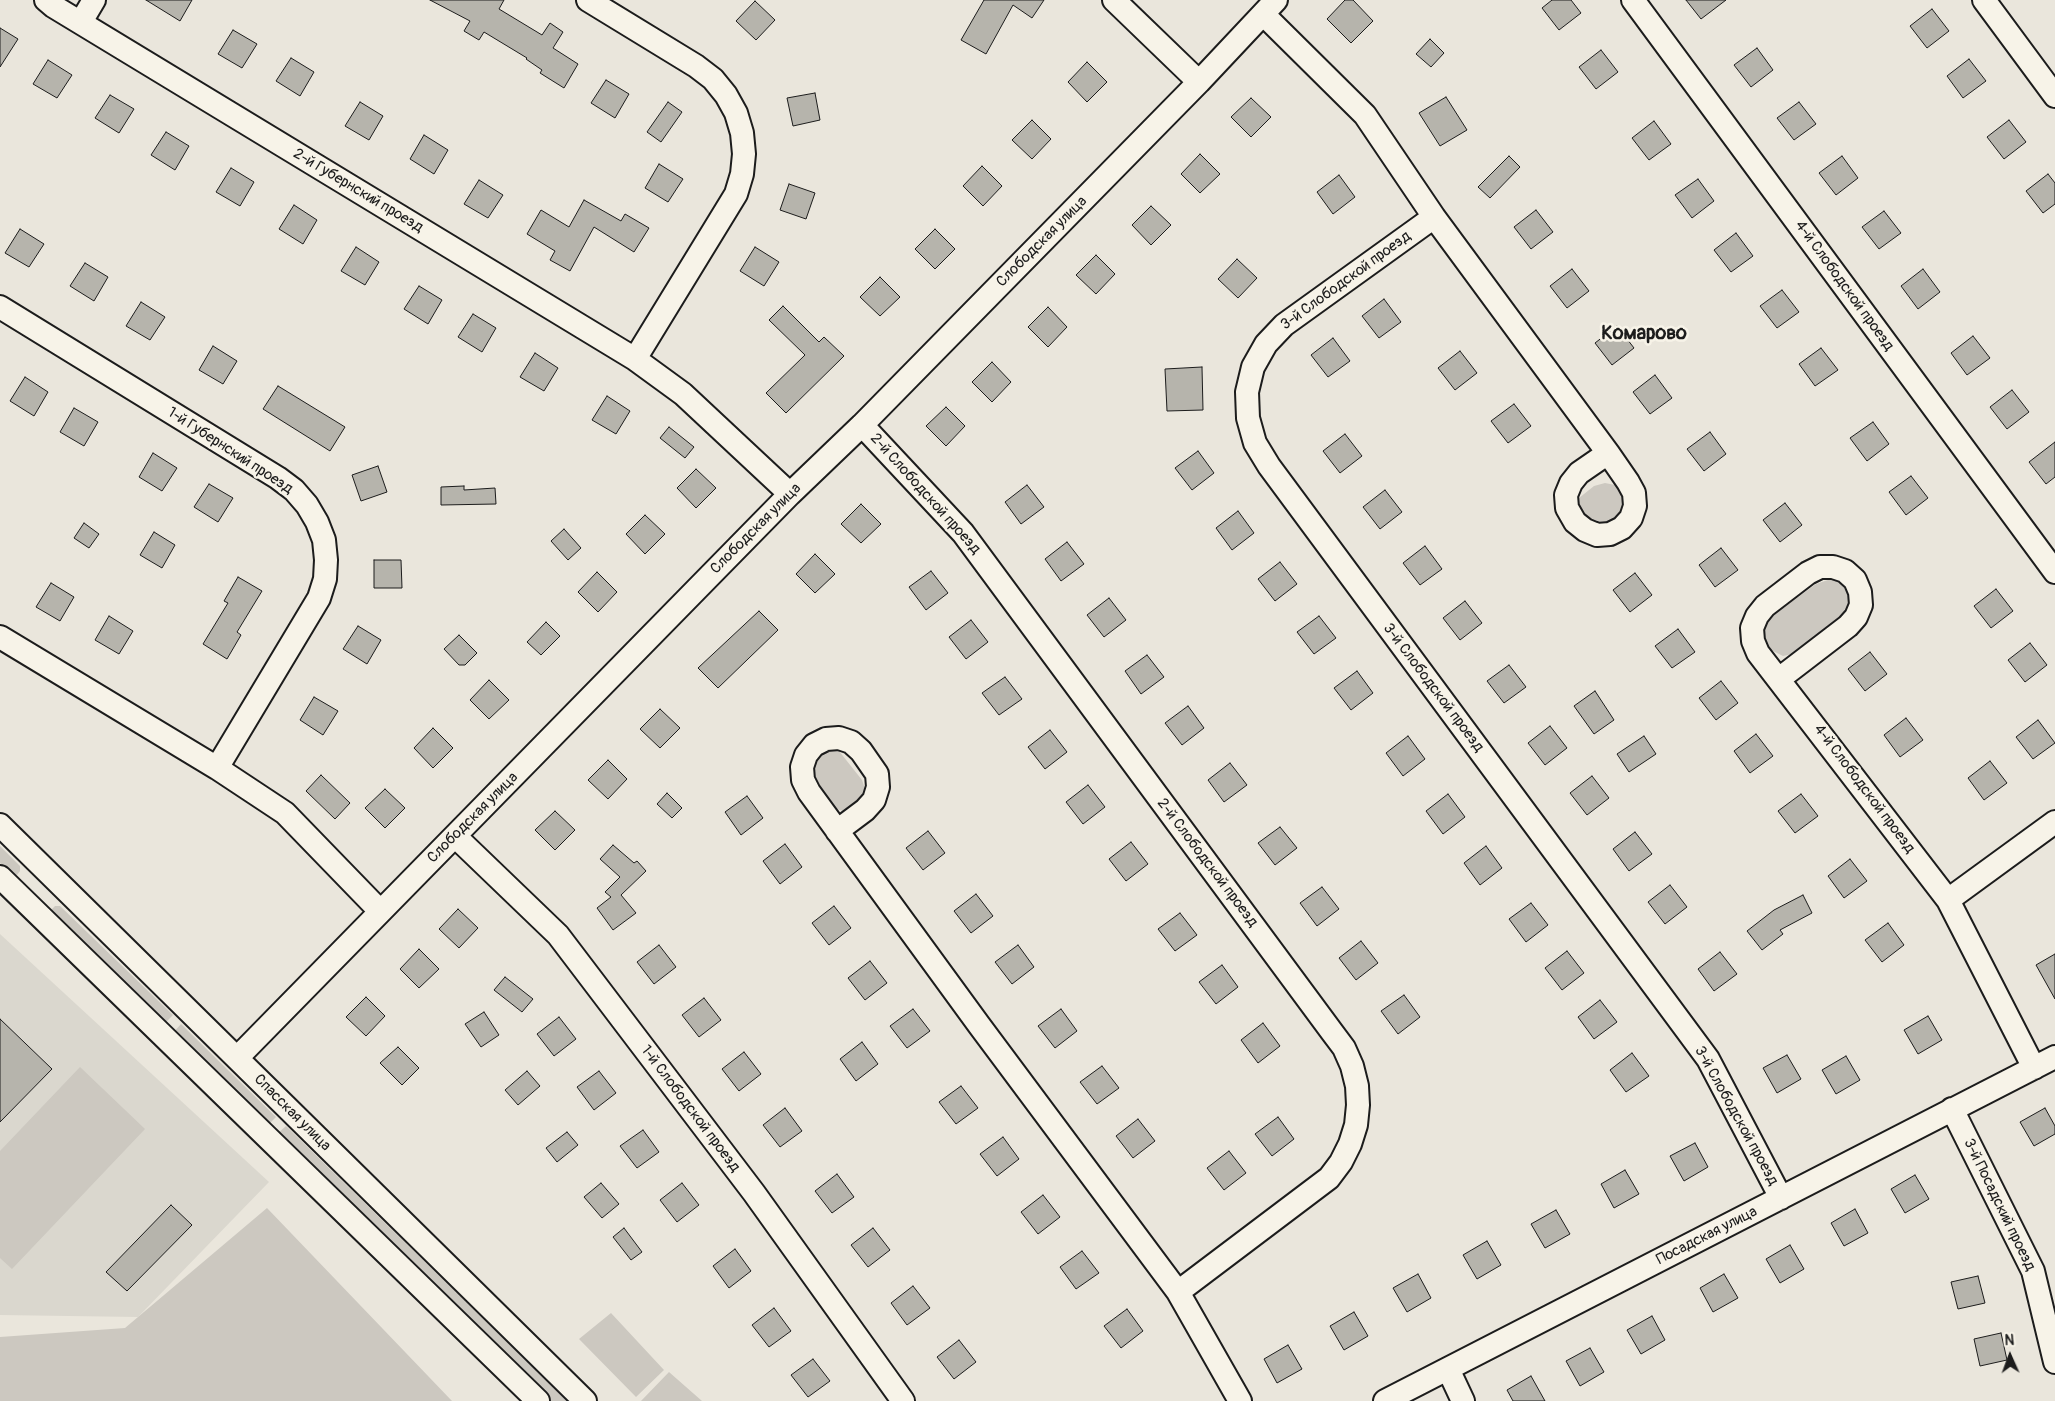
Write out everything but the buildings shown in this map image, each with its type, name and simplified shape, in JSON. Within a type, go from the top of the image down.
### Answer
[{"type":"street","name":"2-й Губернский проезд","points":[[46,0],[52,6],[635,359],[683,394],[790,494]]},
{"type":"street","points":[[81,22],[94,0]]},
{"type":"street","points":[[588,0],[696,66],[712,79],[726,95],[736,113],[742,133],[744,154],[742,174],[736,194],[635,359]]},
{"type":"street","points":[[1114,0],[1199,82]]},
{"type":"street","name":"4-й Слободской проезд","points":[[1633,0],[2055,572]]},
{"type":"street","points":[[1984,0],[2055,96]]},
{"type":"street","points":[[1270,7],[1364,115],[1434,217],[1608,453]]},
{"type":"street","name":"Слободская улица","points":[[237,1058],[790,494],[862,425],[1199,82],[1270,7]]},
{"type":"street","name":"3-й Слободской проезд","points":[[1434,217],[1284,325],[1266,344],[1253,367],[1247,392],[1248,418],[1255,443],[1275,474],[1708,1059],[1781,1198]]},
{"type":"street","name":"1-й Губернский проезд","points":[[0,307],[278,478],[294,490],[307,505],[317,522],[324,540],[326,560],[319,598],[217,768]]},
{"type":"street","name":"2-й Слободской проезд","points":[[862,425],[963,533],[1344,1048],[1352,1066],[1357,1086],[1358,1106],[1356,1125],[1350,1144],[1341,1162],[1329,1178],[1178,1292]]},
{"type":"street","name":"4-й Слободской проезд","points":[[1779,679],[1848,626],[1856,617],[1861,605],[1860,592],[1854,580],[1845,571],[1832,567],[1820,567],[1808,573],[1765,606],[1757,616],[1752,628],[1753,641],[1758,653],[1948,900],[2034,1068]]},
{"type":"street","points":[[0,636],[217,768],[285,813],[380,912]]},
{"type":"street","points":[[1948,900],[2055,822]]},
{"type":"street","name":"Спасская улица","points":[[0,825],[585,1401]]},
{"type":"street","points":[[837,830],[979,1025],[1178,1292],[1240,1401]]},
{"type":"street","name":"1-й Слободской проезд","points":[[455,836],[558,935],[754,1193],[903,1401]]},
{"type":"street","points":[[0,877],[538,1401]]},
{"type":"street","points":[[31,908],[58,882]]},
{"type":"street","name":"Посадская улица","points":[[1386,1401],[2055,1057]]},
{"type":"street","name":"3-й Посадский проезд","points":[[1952,1109],[2033,1271],[2055,1362]]},
{"type":"street","points":[[1448,1370],[1463,1401]]},
{"type":"shaded area","points":[[1605,483],[1615,485],[1623,493],[1628,503],[1615,523],[1591,529],[1577,509],[1579,498],[1594,486]]},
{"type":"shaded area","points":[[1828,580],[1836,580],[1850,594],[1851,603],[1844,618],[1792,654],[1783,656],[1769,649],[1764,643],[1763,628],[1768,619],[1816,584]]},
{"type":"shaded area","points":[[828,749],[839,751],[862,780],[865,789],[863,799],[855,808],[843,811],[830,807],[810,782],[811,758]]},
{"type":"shaded area","points":[[0,846],[20,866],[20,871],[17,875],[12,874],[0,863]]},
{"type":"shaded area","points":[[55,906],[60,906],[173,1015],[163,1025],[52,915],[52,909]]},
{"type":"shaded area","points":[[0,934],[269,1182],[138,1317],[0,1315]]},
{"type":"shaded area","points":[[181,1024],[276,1117],[267,1126],[172,1034]]},
{"type":"shaded area","points":[[80,1067],[145,1129],[12,1269],[0,1258],[0,1151]]},
{"type":"shaded area","points":[[286,1126],[567,1401],[549,1401],[277,1134]]},
{"type":"shaded area","points":[[267,1208],[452,1401],[0,1401],[0,1337],[125,1328]]},
{"type":"shaded area","points":[[611,1313],[664,1370],[636,1397],[579,1339]]},
{"type":"shaded area","points":[[669,1372],[702,1401],[641,1401]]},
{"type":"district","name":"Комарово","points":[[1644,334]]}]
